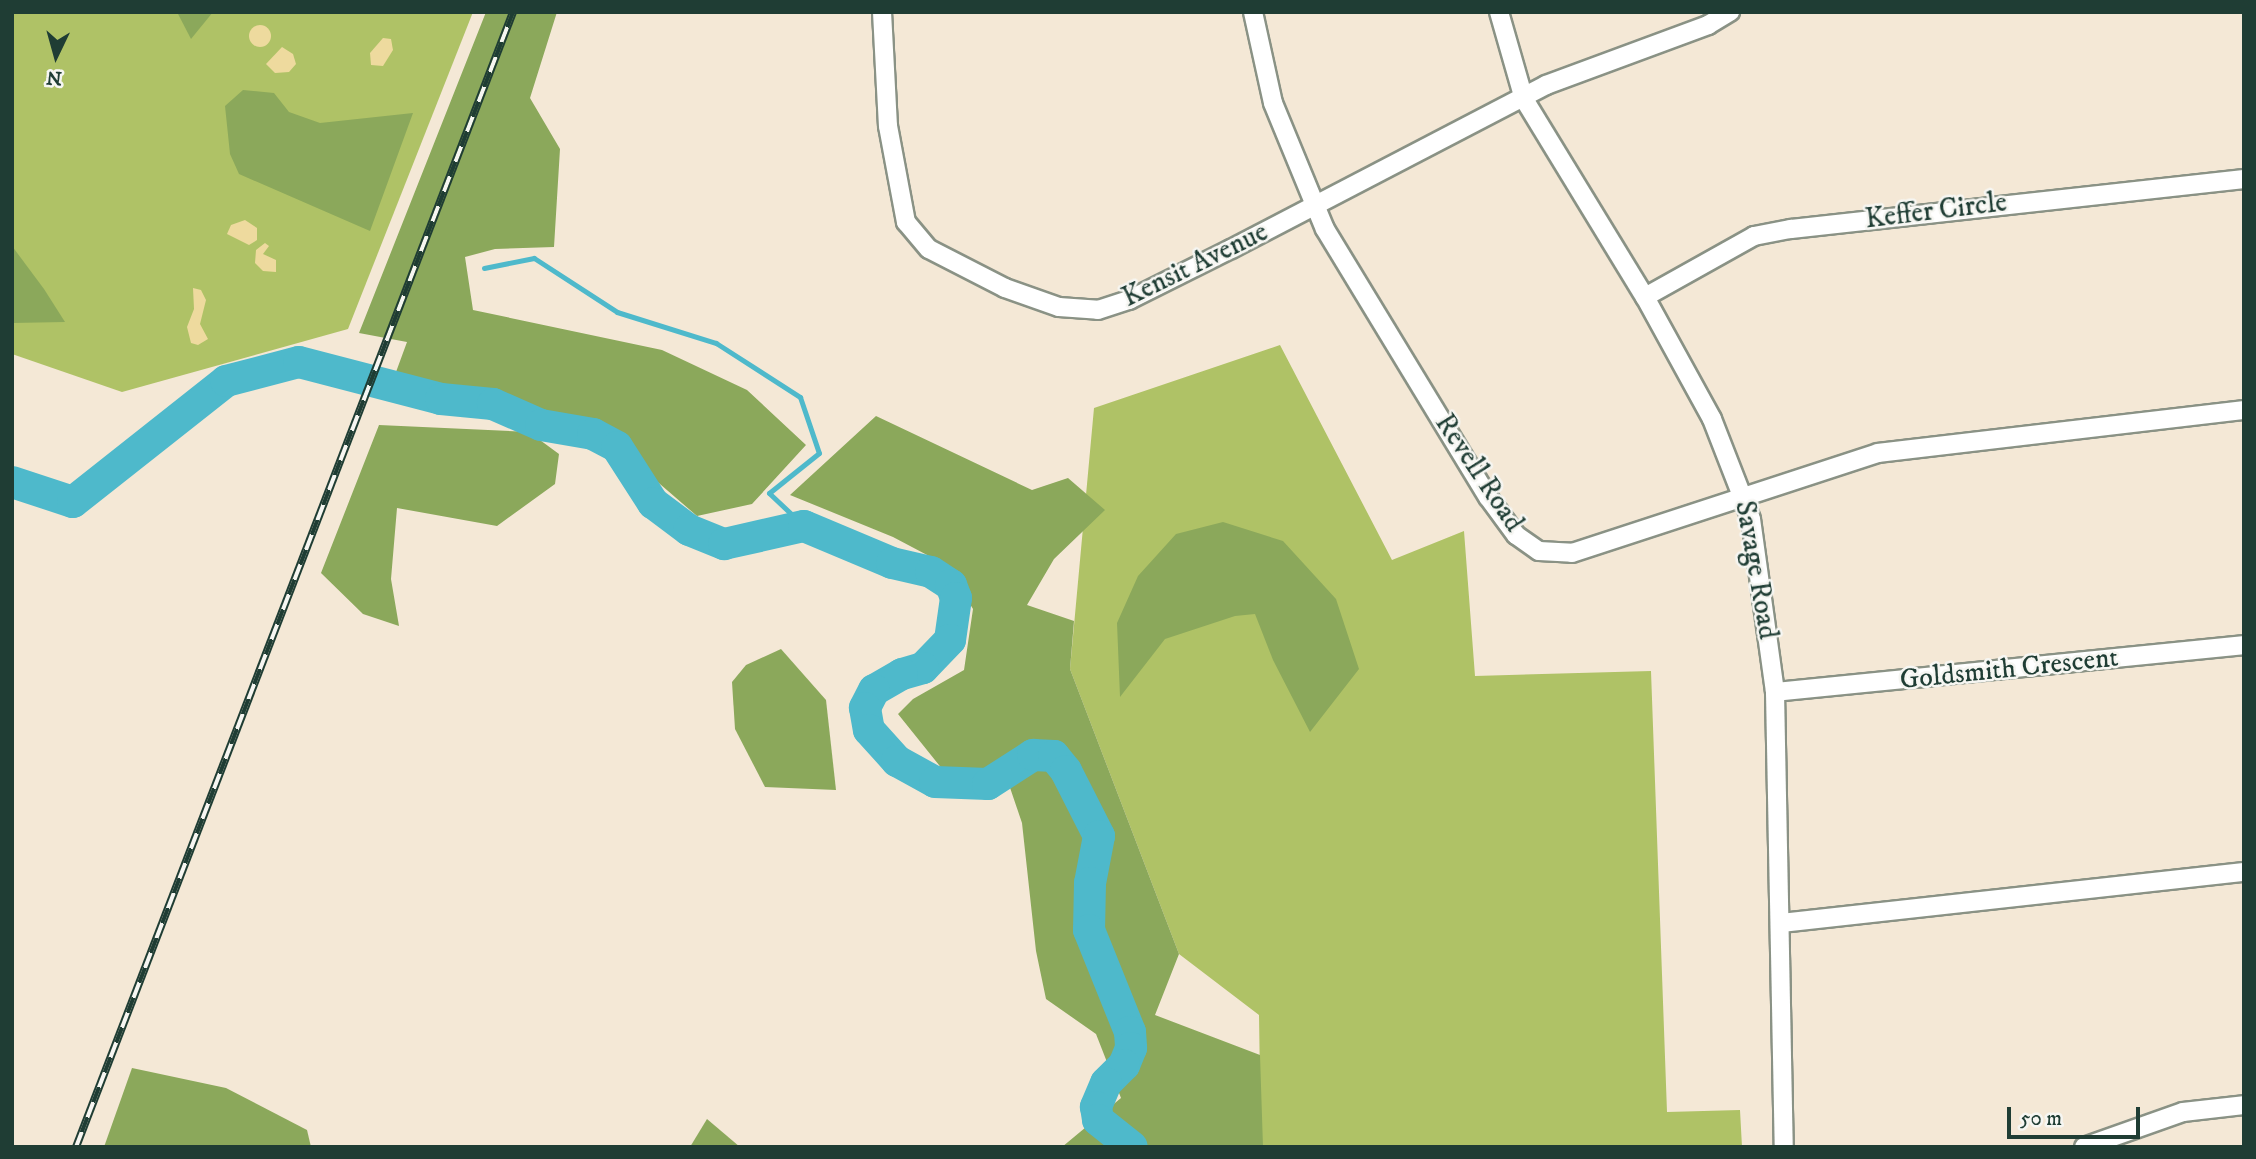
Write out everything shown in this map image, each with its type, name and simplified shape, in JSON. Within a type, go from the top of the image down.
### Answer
[{"type":"street","name":"Kensit Avenue","points":[[882,12],[888,126],[906,222],[929,249],[1005,288],[1059,307],[1098,310],[1129,300],[1524,99],[1546,85],[1708,25],[1730,12]]},
{"type":"street","name":"Revell Road","points":[[1253,12],[1273,103],[1325,229],[1488,497],[1516,535],[1539,551],[1572,553],[1721,506],[1744,495]]},
{"type":"street","name":"Savage Road","points":[[1499,12],[1524,99],[1645,297],[1712,419],[1744,495],[1755,539],[1775,692],[1784,1147]]},
{"type":"street","name":"Keffer Circle","points":[[1645,297],[1754,236],[1778,231],[1942,209],[2244,179]]},
{"type":"street","points":[[1744,495],[1878,453],[2244,410]]},
{"type":"street","name":"Goldsmith Crescent","points":[[1775,692],[2244,645]]},
{"type":"street","points":[[1781,923],[2244,872]]},
{"type":"street","points":[[2084,1147],[2183,1111],[2244,1105]]},
{"type":"green space","points":[[12,12],[473,12],[348,329],[122,392],[12,354]]},
{"type":"green space","points":[[177,12],[213,12],[191,39]]},
{"type":"green space","points":[[486,12],[557,12],[530,98],[560,149],[554,247],[495,249],[465,257],[473,310],[662,350],[747,390],[806,445],[752,504],[697,516],[624,453],[586,429],[415,382],[396,372],[407,342],[359,333]]},
{"type":"green space","points":[[243,90],[274,93],[289,112],[320,123],[413,113],[370,231],[239,174],[230,154],[225,106]]},
{"type":"green space","points":[[12,246],[44,289],[65,322],[12,323]]},
{"type":"green space","points":[[1280,345],[1392,560],[1464,531],[1475,676],[1651,671],[1667,1112],[1740,1110],[1742,1147],[1261,1147],[1259,1015],[1179,954],[1070,669],[1094,408]]},
{"type":"green space","points":[[876,416],[1032,490],[1068,478],[1105,510],[1054,559],[1027,605],[1074,621],[1070,669],[1179,954],[1155,1015],[1260,1055],[1263,1147],[1062,1147],[1121,1098],[1096,1034],[1046,999],[1036,951],[1022,823],[1003,767],[947,775],[898,714],[913,699],[964,670],[973,609],[946,565],[893,537],[790,495]]},
{"type":"green space","points":[[379,425],[529,432],[559,454],[555,484],[497,526],[397,508],[391,579],[399,626],[363,614],[321,573]]},
{"type":"green space","points":[[1223,522],[1283,541],[1336,599],[1359,669],[1310,732],[1273,660],[1255,614],[1235,616],[1165,639],[1120,697],[1117,623],[1138,576],[1176,534]]},
{"type":"green space","points":[[781,649],[826,700],[836,790],[765,787],[735,729],[732,682],[746,665]]},
{"type":"green space","points":[[132,1068],[226,1088],[307,1130],[311,1147],[104,1147]]},
{"type":"green space","points":[[707,1119],[740,1147],[690,1147]]},
{"type":"sand","points":[[260,25],[268,28],[271,36],[268,44],[260,47],[252,44],[249,36],[252,28]]},
{"type":"sand","points":[[383,38],[391,39],[393,50],[383,66],[371,65],[370,53]]},
{"type":"sand","points":[[282,47],[293,54],[296,64],[289,72],[275,73],[266,64]]},
{"type":"sand","points":[[245,220],[257,228],[257,240],[249,245],[227,234],[231,225]]},
{"type":"sand","points":[[265,243],[269,246],[263,254],[276,260],[276,272],[263,271],[255,263],[256,250]]},
{"type":"sand","points":[[193,288],[201,290],[206,300],[200,324],[208,339],[198,345],[191,343],[187,327],[194,309]]},
{"type":"waterway","points":[[484,268],[534,258],[617,312],[716,343],[800,397],[819,453],[769,493],[804,526]]},
{"type":"waterway","points":[[12,482],[73,502],[226,381],[299,362],[441,399],[493,404],[541,425],[593,434],[617,447],[653,503],[689,530],[724,544],[804,526],[892,563],[931,572],[951,585],[956,598],[950,640],[923,668],[902,674],[874,690],[865,708],[869,730],[897,761],[935,782],[988,784],[1033,755],[1054,756],[1066,771],[1099,836],[1090,883],[1089,930],[1130,1032],[1131,1048],[1124,1065],[1106,1083],[1096,1107],[1098,1120],[1132,1147]]},
{"type":"railway","points":[[76,1147],[513,12]]}]
